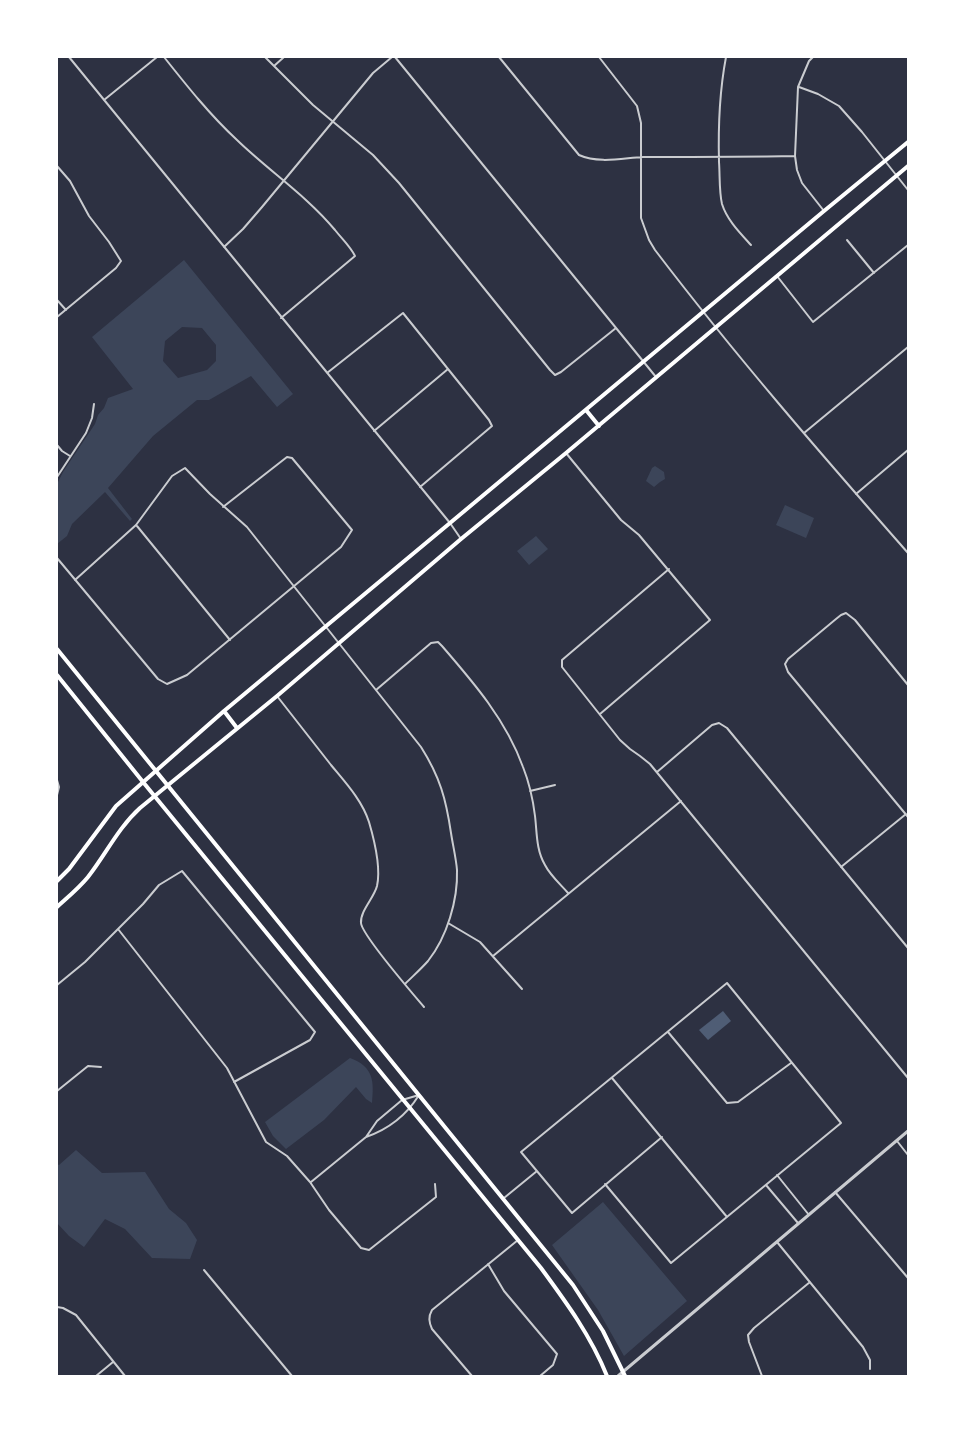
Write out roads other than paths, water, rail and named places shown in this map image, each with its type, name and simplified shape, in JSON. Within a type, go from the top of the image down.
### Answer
[{"type":"main road","points":[[57,881],[69,869],[117,806],[224,711],[908,142]]},
{"type":"main road","points":[[58,905],[88,876],[124,824],[154,796],[277,696],[461,538],[566,453],[908,166]]},
{"type":"main road","points":[[586,410],[598,426]]},
{"type":"main road","points":[[57,649],[573,1285],[603,1331],[624,1374]]},
{"type":"main road","points":[[57,675],[541,1268],[566,1302],[591,1343],[607,1376]]},
{"type":"main road","points":[[224,711],[237,728]]},
{"type":"street","points":[[69,57],[461,538]]},
{"type":"street","points":[[104,100],[157,57]]},
{"type":"street","points":[[164,57],[222,126],[329,223],[355,256],[281,318]]},
{"type":"street","points":[[265,57],[313,105],[373,155],[399,183],[555,375],[616,328]]},
{"type":"street","points":[[274,66],[284,57]]},
{"type":"street","points":[[224,247],[243,229],[373,73],[394,57],[656,377]]},
{"type":"street","points":[[499,57],[579,155],[590,159],[795,156]]},
{"type":"street","points":[[599,57],[638,106],[641,123],[641,218],[655,250],[715,328],[908,554]]},
{"type":"street","points":[[726,57],[719,113],[722,204],[733,224],[751,245]]},
{"type":"street","points":[[813,57],[798,87],[795,156],[802,183],[824,211]]},
{"type":"street","points":[[798,87],[818,94],[839,106],[908,190]]},
{"type":"street","points":[[57,166],[70,182],[89,216],[121,261],[116,268],[57,317]]},
{"type":"street","points":[[847,240],[874,273]]},
{"type":"street","points":[[777,276],[813,322],[908,245]]},
{"type":"street","points":[[57,300],[66,310]]},
{"type":"street","points":[[327,374],[403,313],[492,426],[420,487]]},
{"type":"street","points":[[804,433],[908,347]]},
{"type":"street","points":[[374,431],[449,369]]},
{"type":"street","points":[[57,477],[86,433],[94,404]]},
{"type":"street","points":[[57,445],[70,456]]},
{"type":"street","points":[[856,494],[908,450]]},
{"type":"street","points":[[566,453],[621,520],[639,535],[669,569],[710,620],[600,714]]},
{"type":"street","points":[[57,558],[158,679],[167,684],[187,675],[230,640],[341,547],[352,530],[292,458],[287,457],[223,507]]},
{"type":"street","points":[[75,580],[136,525],[172,476],[185,468],[223,507],[247,527],[421,747],[441,786],[455,854],[457,873],[455,896],[440,943],[429,960],[405,984]]},
{"type":"street","points":[[136,525],[230,640]]},
{"type":"street","points":[[669,569],[562,660],[562,667],[630,749],[657,772],[908,1078]]},
{"type":"street","points":[[841,867],[907,816],[788,672],[785,664],[836,619],[846,614],[855,620],[908,685]]},
{"type":"street","points":[[376,690],[431,643],[438,642],[471,680],[494,710],[507,732],[524,768],[542,860],[568,893]]},
{"type":"street","points":[[277,696],[363,807],[375,846],[378,870],[377,885],[360,921],[362,928],[424,1007]]},
{"type":"street","points":[[657,772],[712,725],[719,723],[727,728],[908,948]]},
{"type":"street","points":[[57,780],[59,787],[57,795]]},
{"type":"street","points":[[530,791],[555,785]]},
{"type":"street","points":[[493,956],[681,801]]},
{"type":"street","points":[[57,985],[85,962],[159,885],[182,871],[315,1032],[310,1040],[234,1082]]},
{"type":"street","points":[[448,923],[476,939],[522,989]]},
{"type":"street","points":[[118,929],[227,1068],[266,1142],[287,1156],[362,1248],[369,1250],[436,1197],[435,1184]]},
{"type":"street","points":[[605,1184],[671,1263],[840,1123],[727,983],[521,1152],[572,1213],[605,1184],[662,1137]]},
{"type":"street","points":[[668,1032],[727,1103],[738,1102],[791,1063]]},
{"type":"street","points":[[57,1091],[88,1066],[101,1067]]},
{"type":"street","points":[[612,1078],[727,1217]]},
{"type":"street","points":[[310,1182],[366,1137],[376,1121],[402,1100],[418,1095]]},
{"type":"street","points":[[366,1137],[381,1132],[410,1109],[418,1095]]},
{"type":"street","points":[[618,1376],[624,1374],[908,1131]]},
{"type":"street","points":[[897,1141],[908,1155]]},
{"type":"street","points":[[503,1199],[537,1171]]},
{"type":"street","points":[[777,1176],[808,1215]]},
{"type":"street","points":[[766,1185],[798,1223]]},
{"type":"street","points":[[835,1192],[908,1278]]},
{"type":"street","points":[[472,1376],[432,1329],[429,1322],[430,1314],[518,1240]]},
{"type":"street","points":[[777,1242],[863,1347],[870,1360],[870,1369]]},
{"type":"street","points":[[488,1264],[504,1290],[557,1354],[553,1365],[540,1376]]},
{"type":"street","points":[[204,1270],[292,1376]]},
{"type":"street","points":[[762,1376],[748,1335],[810,1282]]},
{"type":"street","points":[[57,1307],[76,1316],[125,1376]]},
{"type":"street","points":[[96,1376],[113,1362]]}]
